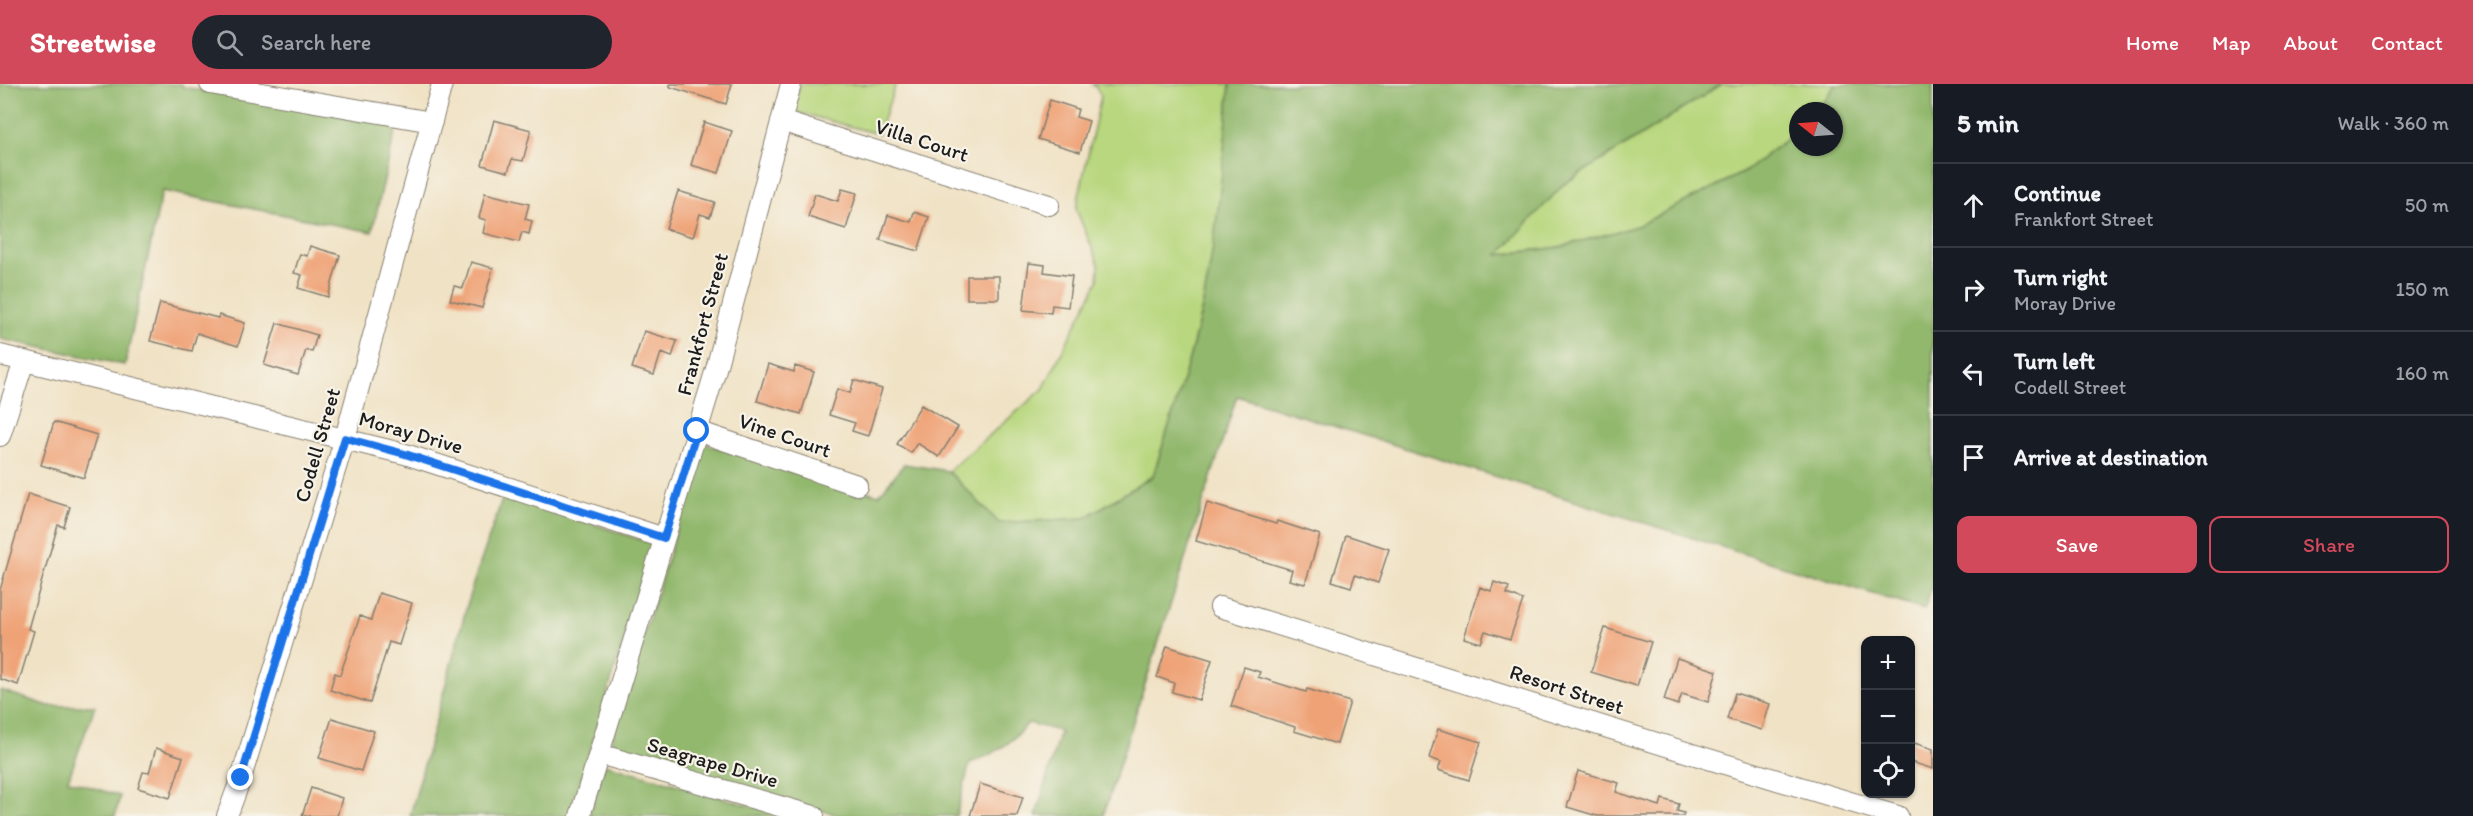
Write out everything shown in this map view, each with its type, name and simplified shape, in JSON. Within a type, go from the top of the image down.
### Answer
[{"type":"street","points":[[210,84],[432,122]]},
{"type":"street","name":"Codell Street","points":[[227,816],[241,778],[345,438],[442,84]]},
{"type":"street","name":"Frankfort Street","points":[[580,816],[716,369],[791,84]]},
{"type":"street","name":"Villa Court","points":[[781,121],[1048,205]]},
{"type":"street","name":"Moray Drive","points":[[0,355],[405,454],[664,538]]},
{"type":"street","points":[[0,436],[24,361]]},
{"type":"street","name":"Vine Court","points":[[697,431],[857,485]]},
{"type":"street","name":"Resort Street","points":[[1220,607],[1872,812],[1898,816]]},
{"type":"street","name":"Seagrape Drive","points":[[599,754],[814,816]]},
{"type":"green space","points":[[0,84],[182,84],[183,87],[397,124],[372,232],[162,191],[125,365],[0,339]]},
{"type":"green space","points":[[800,84],[896,84],[878,134],[793,111]]},
{"type":"green space","points":[[1090,84],[1230,84],[1218,209],[1202,307],[1183,380],[1153,476],[1085,518],[999,523],[948,471],[1043,389],[1098,281],[1099,265],[1076,209],[1101,96],[1095,86]]},
{"type":"green space","points":[[1230,84],[1722,84],[1564,184],[1498,255],[1560,247],[1637,226],[1746,171],[1789,137],[1789,156],[1843,156],[1843,102],[1823,102],[1836,84],[1933,84],[1933,583],[1924,610],[1237,396],[1103,816],[1036,816],[1060,731],[1028,723],[1002,747],[970,763],[956,816],[841,816],[609,749],[703,443],[863,495],[865,491],[879,495],[904,464],[948,471],[999,523],[1085,518],[1153,476],[1190,356],[1202,307],[1218,209]]},
{"type":"green space","points":[[1722,84],[1836,84],[1823,102],[1789,102],[1789,137],[1746,171],[1638,226],[1560,247],[1496,255],[1564,184]]},
{"type":"green space","points":[[504,494],[653,544],[570,816],[410,816],[472,587]]},
{"type":"green space","points":[[0,690],[49,706],[95,706],[68,780],[120,796],[115,816],[0,816]]},
{"type":"green space","points":[[605,764],[786,816],[589,816]]},
{"type":"building","points":[[670,84],[732,84],[726,104],[670,87]]},
{"type":"building","points":[[1050,100],[1078,109],[1076,117],[1089,121],[1080,152],[1038,139]]},
{"type":"building","points":[[494,120],[531,130],[523,161],[512,159],[508,172],[482,165]]},
{"type":"building","points":[[704,122],[732,131],[719,173],[691,165]]},
{"type":"building","points":[[842,189],[857,193],[846,229],[808,217],[815,194],[838,201]]},
{"type":"building","points":[[678,191],[715,202],[710,217],[700,214],[693,237],[666,229]]},
{"type":"building","points":[[485,193],[529,204],[525,219],[532,221],[529,234],[522,232],[519,242],[483,233],[486,220],[479,218]]},
{"type":"building","points":[[914,212],[929,217],[918,251],[880,240],[888,215],[911,222]]},
{"type":"building","points":[[310,246],[340,255],[328,297],[298,288],[302,275],[294,273],[300,254],[307,256]]},
{"type":"building","points":[[471,262],[493,268],[482,308],[450,300],[454,286],[463,288]]},
{"type":"building","points":[[1029,263],[1045,265],[1044,272],[1072,276],[1068,307],[1052,305],[1051,313],[1023,310]]},
{"type":"building","points":[[967,276],[999,276],[999,299],[967,299]]},
{"type":"building","points":[[160,303],[218,318],[219,315],[245,323],[238,346],[197,333],[192,351],[150,341]]},
{"type":"building","points":[[277,323],[317,335],[312,352],[306,350],[298,375],[264,365]]},
{"type":"building","points":[[644,331],[677,341],[672,357],[661,353],[654,375],[632,368]]},
{"type":"building","points":[[768,364],[794,372],[795,366],[814,372],[801,414],[757,401]]},
{"type":"building","points":[[854,380],[882,389],[868,436],[852,431],[855,423],[829,415],[837,389],[850,393]]},
{"type":"building","points":[[921,405],[958,427],[939,457],[917,443],[911,453],[897,444]]},
{"type":"building","points":[[54,422],[97,435],[84,478],[41,465]]},
{"type":"building","points":[[28,494],[70,507],[64,527],[58,525],[46,566],[28,629],[34,631],[18,685],[0,679],[0,590]]},
{"type":"building","points":[[1207,503],[1320,535],[1305,584],[1289,580],[1292,570],[1196,541]]},
{"type":"building","points":[[1346,535],[1389,549],[1378,583],[1355,575],[1351,587],[1332,581]]},
{"type":"building","points":[[1494,582],[1509,587],[1507,594],[1523,600],[1510,639],[1485,631],[1481,643],[1464,638],[1480,587],[1491,591]]},
{"type":"building","points":[[379,593],[412,603],[399,645],[389,642],[370,703],[330,690],[335,673],[340,675],[360,616],[371,620]]},
{"type":"building","points":[[1605,628],[1651,642],[1637,686],[1591,672]]},
{"type":"building","points":[[1167,646],[1212,660],[1199,700],[1172,692],[1174,683],[1157,677]]},
{"type":"building","points":[[1677,658],[1717,671],[1708,702],[1682,694],[1678,705],[1664,700]]},
{"type":"building","points":[[1244,667],[1260,672],[1258,677],[1306,692],[1307,689],[1350,702],[1337,744],[1294,731],[1295,727],[1231,706]]},
{"type":"building","points":[[1735,693],[1770,704],[1762,730],[1727,719]]},
{"type":"building","points":[[332,718],[374,731],[361,771],[319,758]]},
{"type":"building","points":[[1438,729],[1481,742],[1469,780],[1438,770],[1441,762],[1429,758]]},
{"type":"building","points":[[1915,743],[1933,749],[1933,769],[1915,763]]},
{"type":"building","points":[[156,748],[183,757],[170,798],[138,788],[143,772],[149,773]]},
{"type":"building","points":[[1578,771],[1619,783],[1616,792],[1660,806],[1662,799],[1679,804],[1677,811],[1684,813],[1683,816],[1597,816],[1567,807]]},
{"type":"building","points":[[980,784],[1023,797],[1017,816],[970,816]]},
{"type":"building","points":[[311,788],[342,798],[337,816],[302,816]]},
{"type":"route","points":[[241,778],[345,438],[405,454],[664,538],[697,431]]}]
